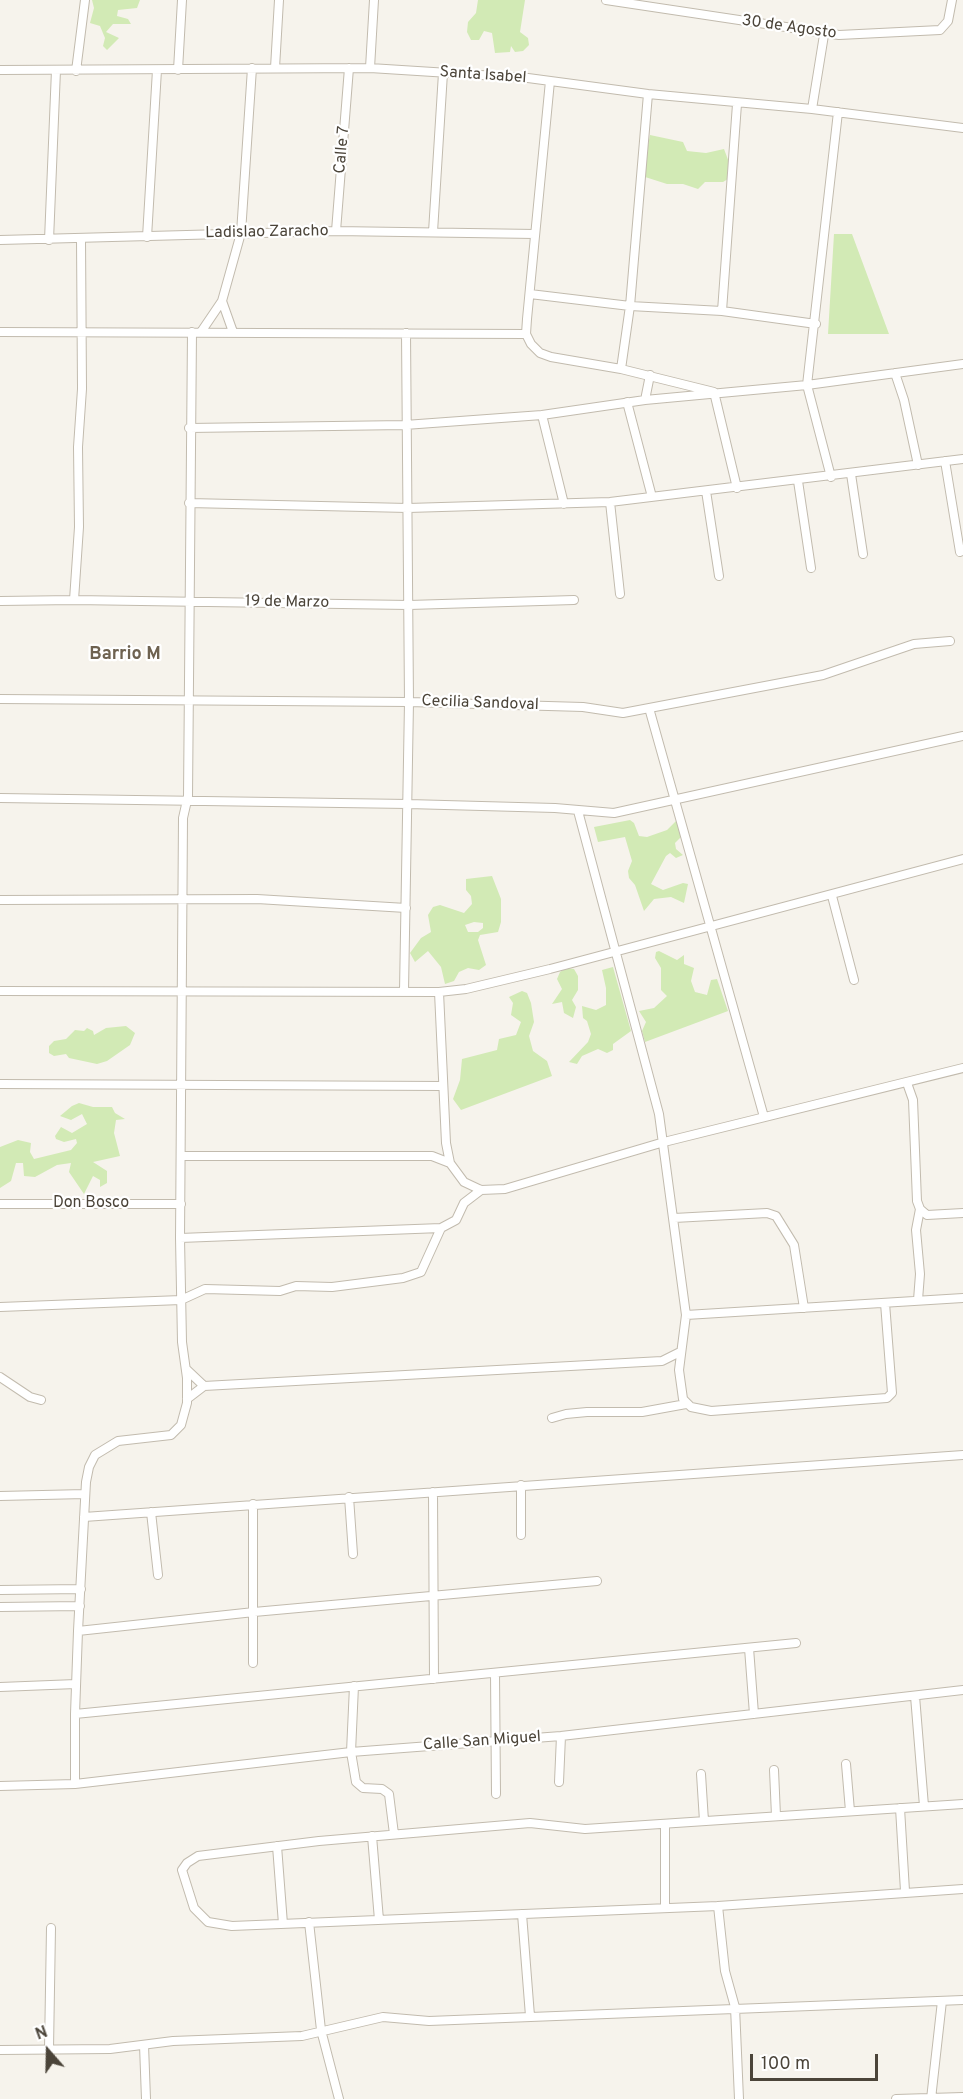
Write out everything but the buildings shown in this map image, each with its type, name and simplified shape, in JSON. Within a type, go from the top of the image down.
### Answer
[{"type":"street","points":[[76,71],[85,0]]},
{"type":"street","points":[[178,70],[182,0]]},
{"type":"street","points":[[275,68],[279,0]]},
{"type":"street","points":[[370,68],[374,0]]},
{"type":"street","name":"30 de Agosto","points":[[606,0],[824,34],[940,30],[948,21],[952,0]]},
{"type":"street","points":[[812,109],[824,34]]},
{"type":"street","points":[[201,332],[222,301],[241,233],[252,68]]},
{"type":"street","name":"Calle 7","points":[[336,231],[349,68]]},
{"type":"street","name":"Santa Isabel","points":[[0,70],[370,68],[550,81],[648,94],[737,104],[812,109],[963,128]]},
{"type":"street","points":[[49,240],[56,70]]},
{"type":"street","points":[[147,237],[157,70]]},
{"type":"street","points":[[433,232],[443,73]]},
{"type":"street","points":[[550,81],[526,334],[531,344],[540,353],[552,357],[650,375],[714,392]]},
{"type":"street","points":[[621,369],[630,306],[648,94]]},
{"type":"street","points":[[722,311],[737,104]]},
{"type":"street","points":[[831,477],[807,385],[816,324],[838,112]]},
{"type":"street","name":"Ladislao Zaracho","points":[[0,240],[336,231],[535,234]]},
{"type":"street","points":[[74,600],[79,527],[81,239]]},
{"type":"street","points":[[530,294],[630,306],[722,311],[816,324]]},
{"type":"street","points":[[222,301],[233,332]]},
{"type":"street","points":[[0,332],[526,334]]},
{"type":"street","points":[[75,1784],[78,1631],[85,1494],[89,1467],[96,1455],[118,1441],[171,1434],[181,1425],[187,1399],[182,1342],[180,1238],[183,818],[187,800],[189,701],[189,428],[192,332]]},
{"type":"street","points":[[404,991],[409,702],[406,333]]},
{"type":"street","points":[[189,428],[405,425],[542,415],[627,402],[807,385],[963,364]]},
{"type":"street","points":[[895,373],[904,400],[918,465]]},
{"type":"street","points":[[645,400],[650,388],[650,375]]},
{"type":"street","points":[[714,392],[737,488]]},
{"type":"street","points":[[627,402],[652,497]]},
{"type":"street","points":[[542,415],[564,504]]},
{"type":"street","points":[[189,503],[408,508],[610,502],[831,477],[963,459]]},
{"type":"street","points":[[945,461],[960,552]]},
{"type":"street","points":[[851,474],[863,554]]},
{"type":"street","points":[[798,481],[811,568]]},
{"type":"street","points":[[706,491],[719,576]]},
{"type":"street","points":[[610,502],[620,594]]},
{"type":"street","name":"19 de Marzo","points":[[0,601],[409,605],[574,600]]},
{"type":"street","name":"Cecilia Sandoval","points":[[0,699],[409,702],[583,707],[623,713],[823,675],[914,644],[950,641]]},
{"type":"street","points":[[649,708],[764,1118]]},
{"type":"street","points":[[0,798],[408,804],[615,813],[963,736]]},
{"type":"street","points":[[578,811],[659,1114],[686,1315],[679,1370],[681,1392],[686,1404]]},
{"type":"street","points":[[0,991],[439,992],[466,989],[832,896],[963,859]]},
{"type":"street","points":[[832,896],[854,980]]},
{"type":"street","points":[[0,900],[257,899],[406,908]]},
{"type":"street","points":[[439,992],[446,1143],[450,1163],[464,1182],[481,1190],[505,1189],[664,1142],[963,1068]]},
{"type":"street","points":[[907,1083],[914,1100],[917,1201],[920,1209],[927,1215],[963,1213]]},
{"type":"street","points":[[0,1084],[443,1086]]},
{"type":"street","points":[[182,1156],[432,1156],[450,1163]]},
{"type":"street","points":[[180,1238],[441,1228],[456,1220],[464,1203],[481,1190]]},
{"type":"street","name":"Don Bosco","points":[[0,1204],[181,1204]]},
{"type":"street","points":[[918,1300],[920,1274],[916,1230],[920,1209]]},
{"type":"street","points":[[674,1218],[768,1213],[776,1216],[794,1245],[804,1308]]},
{"type":"street","points":[[0,1306],[181,1300],[205,1289],[280,1291],[296,1286],[332,1287],[403,1278],[421,1272],[441,1228]]},
{"type":"street","points":[[686,1315],[963,1298]]},
{"type":"street","points":[[552,1418],[586,1412],[642,1412],[686,1404],[698,1410],[711,1411],[890,1396],[892,1389],[885,1303]]},
{"type":"street","points":[[187,1399],[204,1386],[662,1361],[680,1352]]},
{"type":"street","points":[[662,1361],[679,1370]]},
{"type":"street","points":[[186,1369],[204,1386]]},
{"type":"street","points":[[0,1377],[30,1397],[41,1400]]},
{"type":"street","points":[[84,1517],[963,1455]]},
{"type":"street","points":[[521,1485],[521,1535]]},
{"type":"street","points":[[433,1492],[434,1679]]},
{"type":"street","points":[[0,1497],[85,1494]]},
{"type":"street","points":[[349,1497],[353,1554]]},
{"type":"street","points":[[253,1504],[253,1663]]},
{"type":"street","points":[[151,1512],[159,1575]]},
{"type":"street","points":[[78,1631],[254,1612],[597,1581]]},
{"type":"street","points":[[0,1590],[81,1589]]},
{"type":"street","points":[[0,1607],[80,1606]]},
{"type":"street","points":[[75,1714],[796,1643]]},
{"type":"street","points":[[749,1648],[754,1714]]},
{"type":"street","points":[[495,1673],[496,1794]]},
{"type":"street","points":[[0,1687],[76,1684]]},
{"type":"street","points":[[354,1686],[351,1752],[356,1782],[363,1788],[382,1789],[389,1794],[394,1834]]},
{"type":"street","name":"Calle San Miguel","points":[[0,1786],[75,1784],[351,1752],[561,1736],[963,1690]]},
{"type":"street","points":[[915,1696],[924,1806]]},
{"type":"street","points":[[559,1782],[561,1736]]},
{"type":"street","points":[[846,1764],[850,1811]]},
{"type":"street","points":[[774,1770],[776,1816]]},
{"type":"street","points":[[701,1774],[704,1821]]},
{"type":"street","points":[[963,1804],[585,1829],[530,1823],[394,1834],[198,1856],[187,1863],[182,1870],[194,1908],[208,1922],[232,1926],[718,1906],[963,1889]]},
{"type":"street","points":[[900,1808],[906,1892]]},
{"type":"street","points":[[665,1824],[665,1908]]},
{"type":"street","points":[[372,1836],[379,1920]]},
{"type":"street","points":[[277,1846],[283,1924]]},
{"type":"street","points":[[718,1906],[725,1971],[735,2007],[739,2099]]},
{"type":"street","points":[[522,1914],[530,2016]]},
{"type":"street","points":[[309,1922],[321,2030],[339,2099]]},
{"type":"street","points":[[49,2049],[51,1928]]},
{"type":"street","points":[[931,2098],[942,2001]]},
{"type":"street","points":[[0,2050],[110,2049],[302,2036],[383,2017],[429,2021],[735,2007],[963,2001]]},
{"type":"street","points":[[144,2045],[146,2099]]},
{"type":"street","points":[[896,2099],[963,2097]]},
{"type":"green space","points":[[92,0],[140,0],[137,8],[118,10],[117,16],[128,19],[131,24],[113,24],[106,32],[119,38],[107,50],[103,46],[105,38],[100,26],[90,23],[94,8]]},
{"type":"green space","points":[[478,0],[525,0],[520,32],[528,38],[529,45],[523,51],[515,52],[511,46],[510,52],[495,53],[492,33],[484,31],[479,40],[471,40],[467,32],[468,22],[476,13]]},
{"type":"green space","points":[[650,135],[683,142],[687,151],[706,153],[724,149],[730,165],[728,179],[723,182],[705,182],[698,189],[683,184],[667,184],[642,176]]},
{"type":"green space","points":[[834,234],[852,234],[889,334],[828,334]]},
{"type":"green space","points":[[630,820],[634,823],[639,836],[647,837],[667,830],[677,820],[683,835],[675,843],[676,849],[683,855],[676,858],[670,853],[666,856],[651,884],[663,890],[683,883],[688,884],[684,903],[671,897],[654,899],[644,911],[635,885],[629,878],[628,871],[632,861],[625,837],[598,842],[594,827]]},
{"type":"green space","points":[[492,876],[501,899],[501,922],[498,932],[480,935],[478,940],[486,965],[479,970],[468,968],[459,972],[454,981],[445,984],[441,967],[428,951],[415,962],[410,953],[421,938],[431,932],[428,915],[433,907],[440,905],[464,913],[472,904],[471,896],[466,890],[466,879]],"holes":[[[474,922],[483,923],[483,928],[478,932],[468,932],[465,925]]]},
{"type":"green space","points":[[659,951],[677,960],[684,955],[684,964],[694,968],[691,981],[695,992],[707,995],[711,980],[717,979],[728,1011],[645,1042],[642,1031],[646,1022],[639,1011],[654,1008],[667,996],[661,990],[661,968],[655,958],[656,952]]},
{"type":"green space","points":[[613,967],[631,1031],[613,1044],[613,1050],[607,1053],[598,1049],[582,1056],[577,1064],[569,1062],[588,1042],[591,1034],[587,1021],[583,1018],[582,1006],[596,1010],[606,1005],[606,988],[602,970]]},
{"type":"green space","points":[[566,968],[574,969],[578,976],[578,990],[572,1000],[576,1007],[573,1018],[564,1013],[562,1002],[552,1004],[562,989],[557,979],[560,972]]},
{"type":"green space","points":[[522,991],[527,993],[531,1003],[534,1022],[529,1036],[533,1051],[547,1061],[552,1076],[461,1110],[453,1099],[460,1080],[462,1059],[497,1050],[499,1039],[516,1035],[521,1022],[511,1015],[513,1003],[509,997]]},
{"type":"green space","points":[[126,1026],[135,1033],[130,1045],[107,1061],[97,1064],[69,1058],[66,1054],[54,1056],[49,1053],[49,1046],[54,1041],[66,1039],[75,1030],[84,1031],[87,1028],[93,1031],[94,1035],[106,1028]]},
{"type":"green space","points":[[79,1103],[93,1107],[112,1107],[115,1113],[125,1119],[116,1120],[114,1133],[120,1156],[93,1162],[107,1171],[107,1183],[100,1187],[100,1180],[93,1176],[84,1194],[69,1172],[71,1163],[57,1165],[35,1177],[24,1176],[23,1163],[16,1163],[11,1181],[0,1188],[0,1147],[18,1140],[31,1143],[30,1152],[34,1159],[71,1150],[77,1143],[76,1139],[64,1142],[56,1139],[55,1136],[61,1127],[72,1133],[87,1124],[82,1114],[71,1120],[60,1116]]},
{"type":"district","name":"Barrio M","points":[[125,655]]}]
